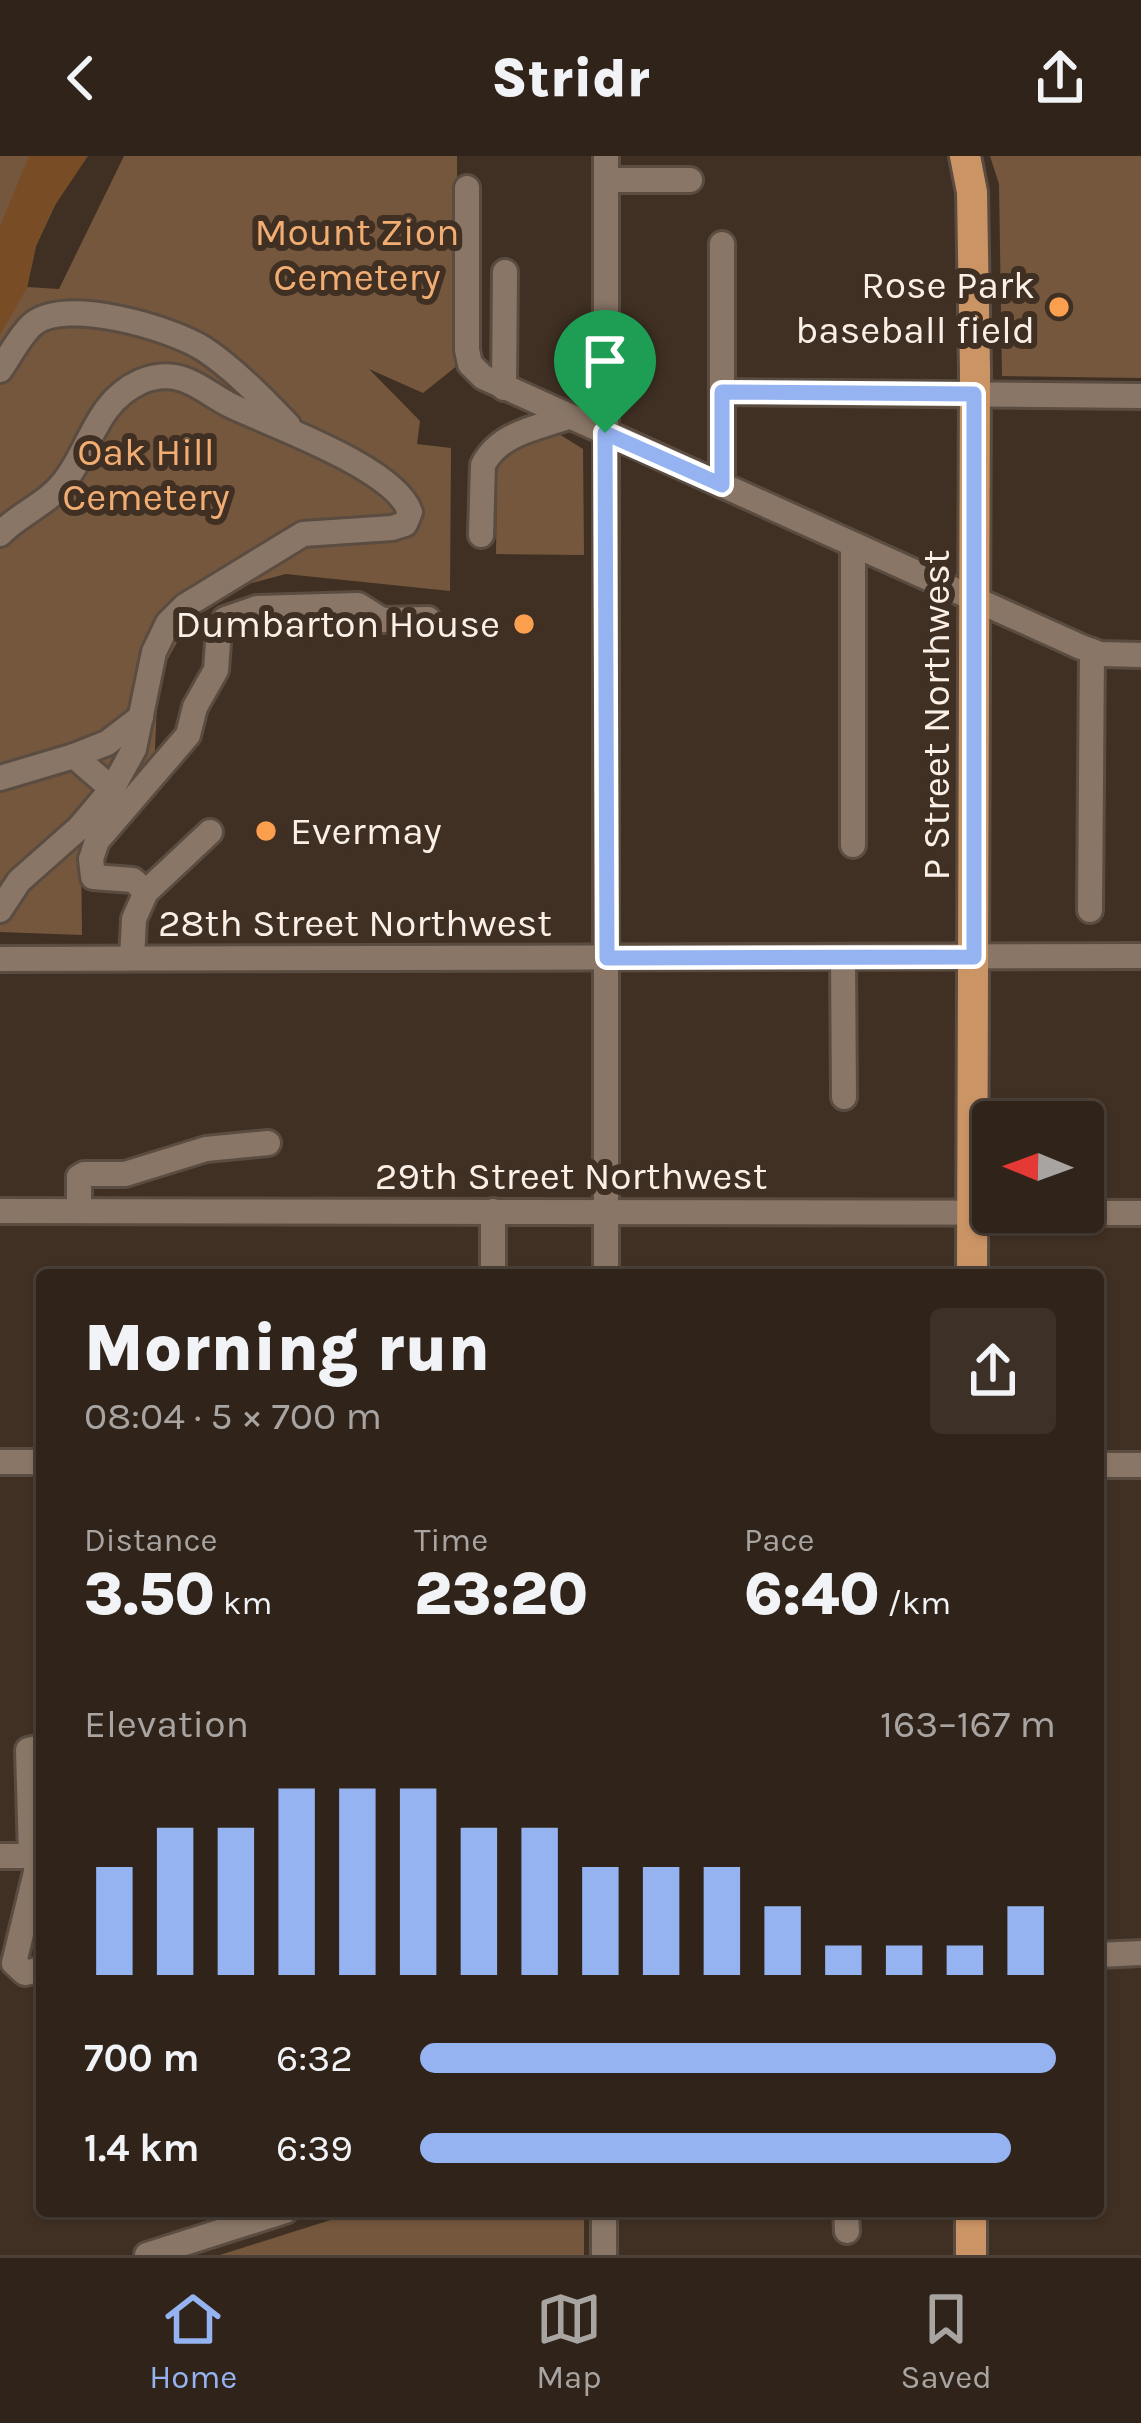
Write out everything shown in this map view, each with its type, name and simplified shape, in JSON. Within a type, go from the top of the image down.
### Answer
[{"type":"main road","name":"P Street Northwest","points":[[964,156],[972,192],[974,394],[973,1101]]},
{"type":"main road","name":"P Street Northwest","points":[[972,1233],[972,1269]]},
{"type":"main road","points":[[971,2217],[971,2255]]},
{"type":"street","points":[[606,1269],[606,168],[690,180]]},
{"type":"street","points":[[467,188],[466,342],[470,364],[483,377],[1091,651],[1141,655]]},
{"type":"street","points":[[722,244],[722,485]]},
{"type":"street","points":[[504,388],[506,272]]},
{"type":"street","points":[[0,370],[32,325],[49,316],[95,315],[146,327],[203,349],[298,435]]},
{"type":"street","points":[[0,910],[19,880],[79,828],[112,789],[134,749],[154,652],[168,623],[185,606],[303,534],[392,528],[409,520],[406,501],[396,490],[328,448],[228,405],[178,377],[156,376],[119,394],[105,408],[62,486],[19,518]]},
{"type":"street","points":[[722,392],[1141,396]]},
{"type":"street","points":[[482,536],[483,465],[488,455],[512,435],[568,417]]},
{"type":"street","points":[[853,545],[854,845]]},
{"type":"street","points":[[146,892],[133,880],[93,877],[92,859],[97,842],[188,735],[195,707],[216,670],[218,629],[225,619],[257,608],[358,605],[382,620],[428,619]]},
{"type":"street","points":[[1090,910],[1091,651]]},
{"type":"street","points":[[0,778],[107,743],[141,717]]},
{"type":"street","points":[[74,756],[112,789]]},
{"type":"street","points":[[132,958],[134,919],[146,892],[210,832]]},
{"type":"street","name":"28th Street Northwest","points":[[0,959],[1141,956]]},
{"type":"street","points":[[843,957],[844,1097]]},
{"type":"street","points":[[80,1211],[80,1177],[84,1174],[125,1174],[206,1149],[268,1143]]},
{"type":"street","name":"29th Street Northwest","points":[[0,1211],[972,1214]]},
{"type":"street","points":[[493,1211],[493,1269]]},
{"type":"street","name":"29th Street Northwest","points":[[1104,1213],[1141,1213]]},
{"type":"street","points":[[0,1462],[36,1462]]},
{"type":"street","points":[[1104,1465],[1141,1465]]},
{"type":"street","points":[[0,1856],[36,1856],[28,1750],[36,1749]]},
{"type":"street","points":[[36,1871],[14,1963],[25,1973],[36,1970]]},
{"type":"street","points":[[1104,1955],[1141,1954]]},
{"type":"street","points":[[147,2255],[266,2217]]},
{"type":"street","points":[[604,2217],[604,2255]]},
{"type":"green space","name":"Oak Hill Cemetery","points":[[0,156],[78,156],[36,246],[27,287],[59,289],[124,156],[457,156],[458,365],[423,393],[369,369],[420,421],[417,444],[451,448],[450,591],[286,574],[248,584],[187,624],[158,677],[154,773],[81,849],[82,935],[0,932]]},
{"type":"green space","points":[[990,156],[1141,156],[1141,378],[1002,376],[999,184]]},
{"type":"green space","points":[[554,431],[583,449],[584,555],[496,554],[497,465],[504,451]]},
{"type":"green space","points":[[340,2217],[584,2217],[584,2255],[220,2255]]},
{"type":"shaded area","points":[[29,156],[88,156],[53,208],[36,246],[27,288],[0,335],[0,226]]},
{"type":"place","name":"Rose Park baseball field","points":[[1059,307]]},
{"type":"place","name":"Dumbarton House","points":[[524,624]]},
{"type":"place","name":"Evermay","points":[[266,831]]},
{"type":"route","points":[[722,392],[974,394],[974,957],[607,958],[605,433],[722,485],[722,392]]},
{"type":"park label","name":"Mount Zion Cemetery","points":[[357,254]]}]
